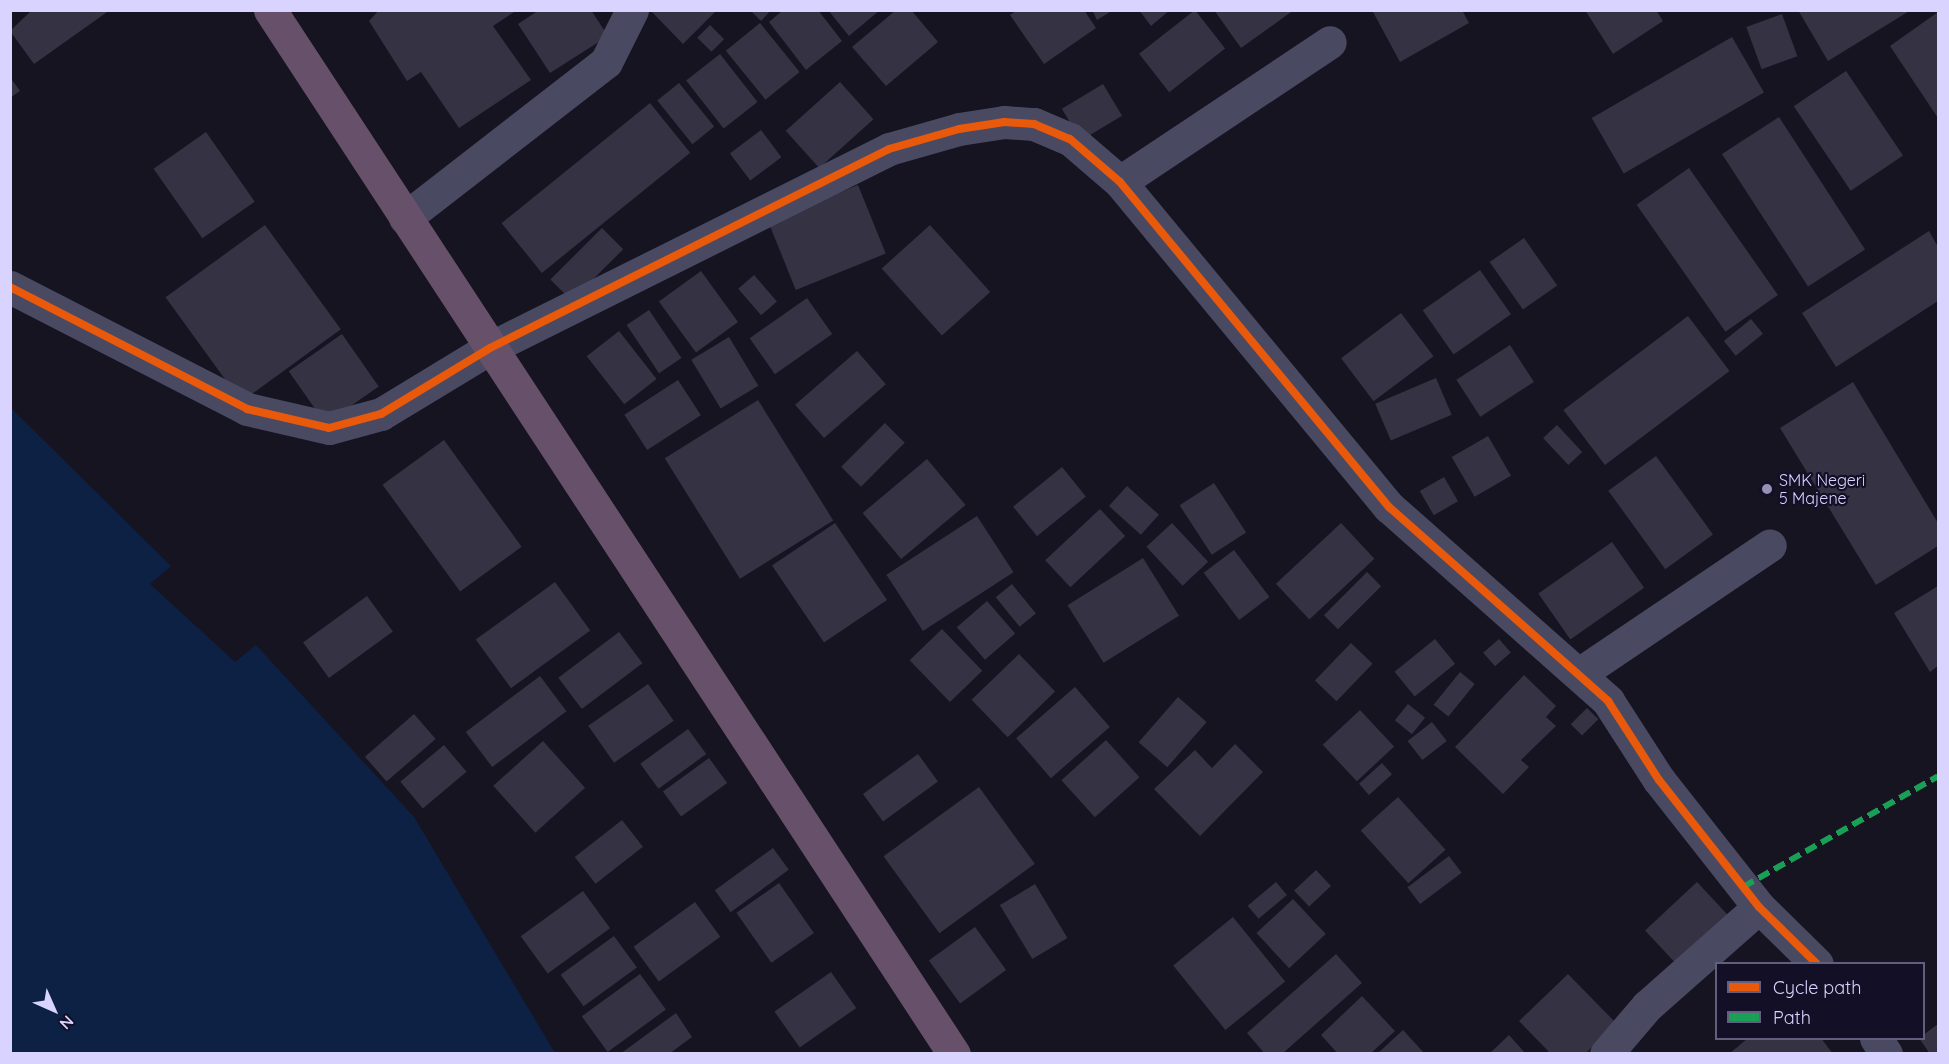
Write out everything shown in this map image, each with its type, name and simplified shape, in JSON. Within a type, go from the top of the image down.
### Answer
[{"type":"highway","points":[[270,10],[490,348],[809,825],[954,1053]]},
{"type":"street","points":[[405,218],[606,62],[632,10]]},
{"type":"street","points":[[1120,182],[1330,42]]},
{"type":"street","points":[[10,287],[247,409],[329,428],[381,414],[490,348],[889,149],[959,129],[1004,122],[1034,124],[1070,139],[1120,182],[1389,507],[1608,701],[1659,780],[1758,907],[1816,962]]},
{"type":"street","points":[[1579,675],[1770,545]]},
{"type":"street","points":[[1606,1053],[1647,1006],[1758,907]]},
{"type":"street","points":[[1877,1040],[1886,1053]]},
{"type":"water","points":[[10,407],[171,566],[150,584],[235,662],[256,645],[414,817],[555,1053],[11,1053]]},
{"type":"building","points":[[32,10],[110,10],[34,64],[10,31]]},
{"type":"building","points":[[379,10],[517,10],[493,26],[531,80],[459,128],[421,72],[407,81],[369,21]]},
{"type":"building","points":[[539,10],[591,10],[608,36],[550,73],[518,24]]},
{"type":"building","points":[[650,10],[717,10],[683,44]]},
{"type":"building","points":[[750,10],[771,10],[761,21]]},
{"type":"building","points":[[783,10],[818,10],[842,41],[806,70],[769,22]]},
{"type":"building","points":[[828,10],[880,10],[849,36]]},
{"type":"building","points":[[896,10],[911,10],[938,42],[886,86],[852,47]]},
{"type":"building","points":[[1017,10],[1084,10],[1096,28],[1044,64],[1010,15]]},
{"type":"building","points":[[1092,10],[1113,10],[1097,20]]},
{"type":"building","points":[[1139,10],[1170,10],[1151,26]]},
{"type":"building","points":[[1195,10],[1225,49],[1169,92],[1139,54]]},
{"type":"building","points":[[1214,10],[1294,10],[1241,48]]},
{"type":"building","points":[[1372,10],[1462,10],[1469,23],[1400,62]]},
{"type":"building","points":[[1585,10],[1656,10],[1663,21],[1613,54]]},
{"type":"building","points":[[1798,10],[1911,10],[1828,61]]},
{"type":"building","points":[[1938,12],[1938,118],[1890,46]]},
{"type":"building","points":[[1782,14],[1797,56],[1762,69],[1746,27]]},
{"type":"building","points":[[760,23],[800,72],[765,100],[726,51]]},
{"type":"building","points":[[710,25],[724,39],[711,52],[697,38]]},
{"type":"building","points":[[1732,37],[1764,92],[1624,173],[1592,118]]},
{"type":"building","points":[[720,54],[758,102],[724,129],[686,80]]},
{"type":"building","points":[[1846,71],[1903,156],[1851,191],[1794,106]]},
{"type":"building","points":[[10,77],[20,91],[10,98]]},
{"type":"building","points":[[840,82],[873,119],[819,168],[786,131]]},
{"type":"building","points":[[679,83],[714,127],[692,144],[657,101]]},
{"type":"building","points":[[1103,84],[1122,116],[1081,140],[1062,109]]},
{"type":"building","points":[[650,103],[690,153],[542,273],[502,223]]},
{"type":"building","points":[[1779,117],[1865,250],[1808,287],[1722,154]]},
{"type":"building","points":[[761,130],[781,157],[750,181],[730,153]]},
{"type":"building","points":[[206,132],[255,202],[202,238],[154,169]]},
{"type":"building","points":[[1689,168],[1778,295],[1725,332],[1637,205]]},
{"type":"building","points":[[858,185],[886,254],[796,290],[768,221]]},
{"type":"building","points":[[265,225],[341,329],[241,402],[165,297]]},
{"type":"building","points":[[930,225],[990,292],[942,335],[882,268]]},
{"type":"building","points":[[602,228],[623,249],[572,301],[550,280]]},
{"type":"building","points":[[1929,231],[1938,247],[1938,301],[1836,367],[1802,313]]},
{"type":"building","points":[[1524,238],[1557,286],[1523,310],[1490,262]]},
{"type":"building","points":[[1480,270],[1511,314],[1454,354],[1423,310]]},
{"type":"building","points":[[701,271],[738,322],[696,353],[659,302]]},
{"type":"building","points":[[754,275],[777,301],[761,315],[738,289]]},
{"type":"building","points":[[807,298],[832,334],[775,374],[750,338]]},
{"type":"building","points":[[649,310],[681,358],[659,373],[627,325]]},
{"type":"building","points":[[1401,313],[1433,356],[1374,401],[1341,358]]},
{"type":"building","points":[[1688,316],[1730,371],[1605,465],[1563,410]]},
{"type":"building","points":[[1751,319],[1763,334],[1736,356],[1724,341]]},
{"type":"building","points":[[619,331],[657,379],[624,404],[587,356]]},
{"type":"building","points":[[342,334],[379,386],[325,424],[289,371]]},
{"type":"building","points":[[729,337],[758,386],[721,409],[691,360]]},
{"type":"building","points":[[1510,345],[1534,382],[1480,417],[1456,380]]},
{"type":"building","points":[[857,351],[886,384],[824,438],[795,405]]},
{"type":"building","points":[[1436,378],[1452,415],[1391,441],[1375,404]]},
{"type":"building","points":[[678,380],[701,415],[647,450],[624,415]]},
{"type":"building","points":[[1853,382],[1938,523],[1938,546],[1876,585],[1780,428]]},
{"type":"building","points":[[758,400],[833,520],[740,579],[665,458]]},
{"type":"building","points":[[885,423],[905,443],[861,487],[841,467]]},
{"type":"building","points":[[1557,425],[1582,452],[1568,465],[1543,438]]},
{"type":"building","points":[[1488,436],[1511,476],[1475,497],[1452,457]]},
{"type":"building","points":[[444,440],[522,547],[460,591],[383,485]]},
{"type":"building","points":[[1656,456],[1713,534],[1665,569],[1608,491]]},
{"type":"building","points":[[927,459],[966,505],[901,559],[863,513]]},
{"type":"building","points":[[1062,467],[1086,497],[1037,536],[1013,507]]},
{"type":"building","points":[[1444,477],[1458,501],[1434,515],[1420,491]]},
{"type":"building","points":[[1214,483],[1246,532],[1212,555],[1180,505]]},
{"type":"building","points":[[1127,486],[1159,515],[1141,535],[1109,506]]},
{"type":"building","points":[[1100,509],[1125,536],[1070,587],[1045,560]]},
{"type":"building","points":[[977,516],[1013,572],[923,631],[886,575]]},
{"type":"building","points":[[835,523],[887,600],[824,643],[772,565]]},
{"type":"building","points":[[1172,523],[1208,562],[1183,586],[1146,547]]},
{"type":"building","points":[[1341,523],[1374,559],[1309,620],[1276,584]]},
{"type":"building","points":[[1612,542],[1644,588],[1570,639],[1538,594]]},
{"type":"building","points":[[1234,550],[1270,597],[1239,620],[1204,573]]},
{"type":"building","points":[[1143,558],[1179,616],[1104,663],[1068,605]]},
{"type":"building","points":[[1367,572],[1381,586],[1338,629],[1324,615]]},
{"type":"building","points":[[555,582],[590,631],[511,688],[476,640]]},
{"type":"building","points":[[1012,584],[1036,614],[1020,627],[996,597]]},
{"type":"building","points":[[1938,586],[1938,666],[1930,672],[1894,613]]},
{"type":"building","points":[[367,596],[393,632],[329,678],[303,642]]},
{"type":"building","points":[[987,601],[1015,633],[985,660],[957,627]]},
{"type":"building","points":[[942,629],[982,671],[950,702],[910,660]]},
{"type":"building","points":[[619,632],[642,663],[582,709],[558,678]]},
{"type":"building","points":[[1435,639],[1455,664],[1415,697],[1395,672]]},
{"type":"building","points":[[1499,639],[1511,653],[1495,666],[1483,653]]},
{"type":"building","points":[[1351,643],[1373,664],[1336,701],[1315,680]]},
{"type":"building","points":[[1019,654],[1055,691],[1008,737],[972,700]]},
{"type":"building","points":[[1460,672],[1475,684],[1448,717],[1434,705]]},
{"type":"building","points":[[1524,675],[1556,706],[1546,717],[1556,726],[1521,760],[1529,767],[1503,794],[1455,747]]},
{"type":"building","points":[[540,676],[566,711],[492,767],[466,732]]},
{"type":"building","points":[[648,684],[674,721],[614,763],[588,726]]},
{"type":"building","points":[[1075,687],[1110,727],[1051,778],[1016,738]]},
{"type":"building","points":[[1178,697],[1207,722],[1167,767],[1139,742]]},
{"type":"building","points":[[1408,704],[1425,718],[1412,734],[1395,720]]},
{"type":"building","points":[[1587,708],[1598,719],[1582,736],[1571,724]]},
{"type":"building","points":[[1360,710],[1394,747],[1357,781],[1323,745]]},
{"type":"building","points":[[414,714],[436,739],[387,782],[365,757]]},
{"type":"building","points":[[1432,722],[1447,741],[1422,760],[1408,741]]},
{"type":"building","points":[[688,729],[706,754],[658,789],[640,764]]},
{"type":"building","points":[[1106,740],[1139,777],[1095,817],[1061,780]]},
{"type":"building","points":[[543,741],[585,788],[535,833],[493,786]]},
{"type":"building","points":[[1235,744],[1263,772],[1200,836],[1154,789],[1195,750],[1212,768]]},
{"type":"building","points":[[444,745],[466,772],[423,808],[400,782]]},
{"type":"building","points":[[918,754],[938,782],[883,821],[863,794]]},
{"type":"building","points":[[709,758],[727,783],[681,817],[663,792]]},
{"type":"building","points":[[1382,763],[1392,774],[1369,795],[1359,784]]},
{"type":"building","points":[[979,787],[1035,864],[939,933],[884,856]]},
{"type":"building","points":[[1398,797],[1446,850],[1408,883],[1361,830]]},
{"type":"building","points":[[622,820],[643,847],[596,884],[575,857]]},
{"type":"building","points":[[773,848],[789,870],[731,912],[715,890]]},
{"type":"building","points":[[1449,856],[1462,873],[1420,904],[1407,887]]},
{"type":"building","points":[[1316,870],[1331,886],[1309,907],[1294,890]]},
{"type":"building","points":[[1276,882],[1287,895],[1259,919],[1248,906]]},
{"type":"building","points":[[1697,882],[1733,921],[1681,969],[1645,930]]},
{"type":"building","points":[[779,883],[814,933],[771,963],[736,913]]},
{"type":"building","points":[[1035,884],[1067,938],[1032,959],[1000,905]]},
{"type":"building","points":[[583,891],[610,928],[548,973],[521,936]]},
{"type":"building","points":[[1293,899],[1326,934],[1289,968],[1256,933]]},
{"type":"building","points":[[695,902],[720,937],[659,981],[634,947]]},
{"type":"building","points":[[1233,917],[1285,982],[1225,1030],[1173,965]]},
{"type":"building","points":[[975,927],[1006,970],[960,1003],[929,961]]},
{"type":"building","points":[[614,936],[637,968],[584,1006],[561,975]]},
{"type":"building","points":[[1336,954],[1362,983],[1282,1054],[1265,1054],[1247,1033]]},
{"type":"building","points":[[831,972],[856,1008],[800,1048],[774,1012]]},
{"type":"building","points":[[640,974],[666,1010],[608,1052],[582,1016]]},
{"type":"building","points":[[1568,974],[1616,1023],[1585,1054],[1551,1054],[1519,1021]]},
{"type":"building","points":[[1362,996],[1395,1031],[1370,1054],[1338,1054],[1321,1035]]},
{"type":"building","points":[[676,1013],[692,1037],[669,1054],[620,1054]]},
{"type":"building","points":[[1938,1024],[1938,1054],[1930,1054],[1920,1040],[1925,1040],[1925,1034]]},
{"type":"building","points":[[1403,1030],[1425,1054],[1377,1054]]},
{"type":"building","points":[[1509,1035],[1526,1054],[1489,1054]]},
{"type":"building","points":[[1746,1040],[1822,1040],[1833,1054],[1729,1054]]},
{"type":"marked path","points":[[1743,887],[1938,776]]},
{"type":"cycle path","points":[[10,287],[247,409],[329,428],[381,414],[490,348],[889,149],[959,129],[1004,122],[1034,124],[1070,139],[1120,182],[1389,507],[1608,701],[1659,780],[1759,907],[1815,962]]},
{"type":"place","name":"SMK Negeri 5 Majene","points":[[1767,489]]}]
